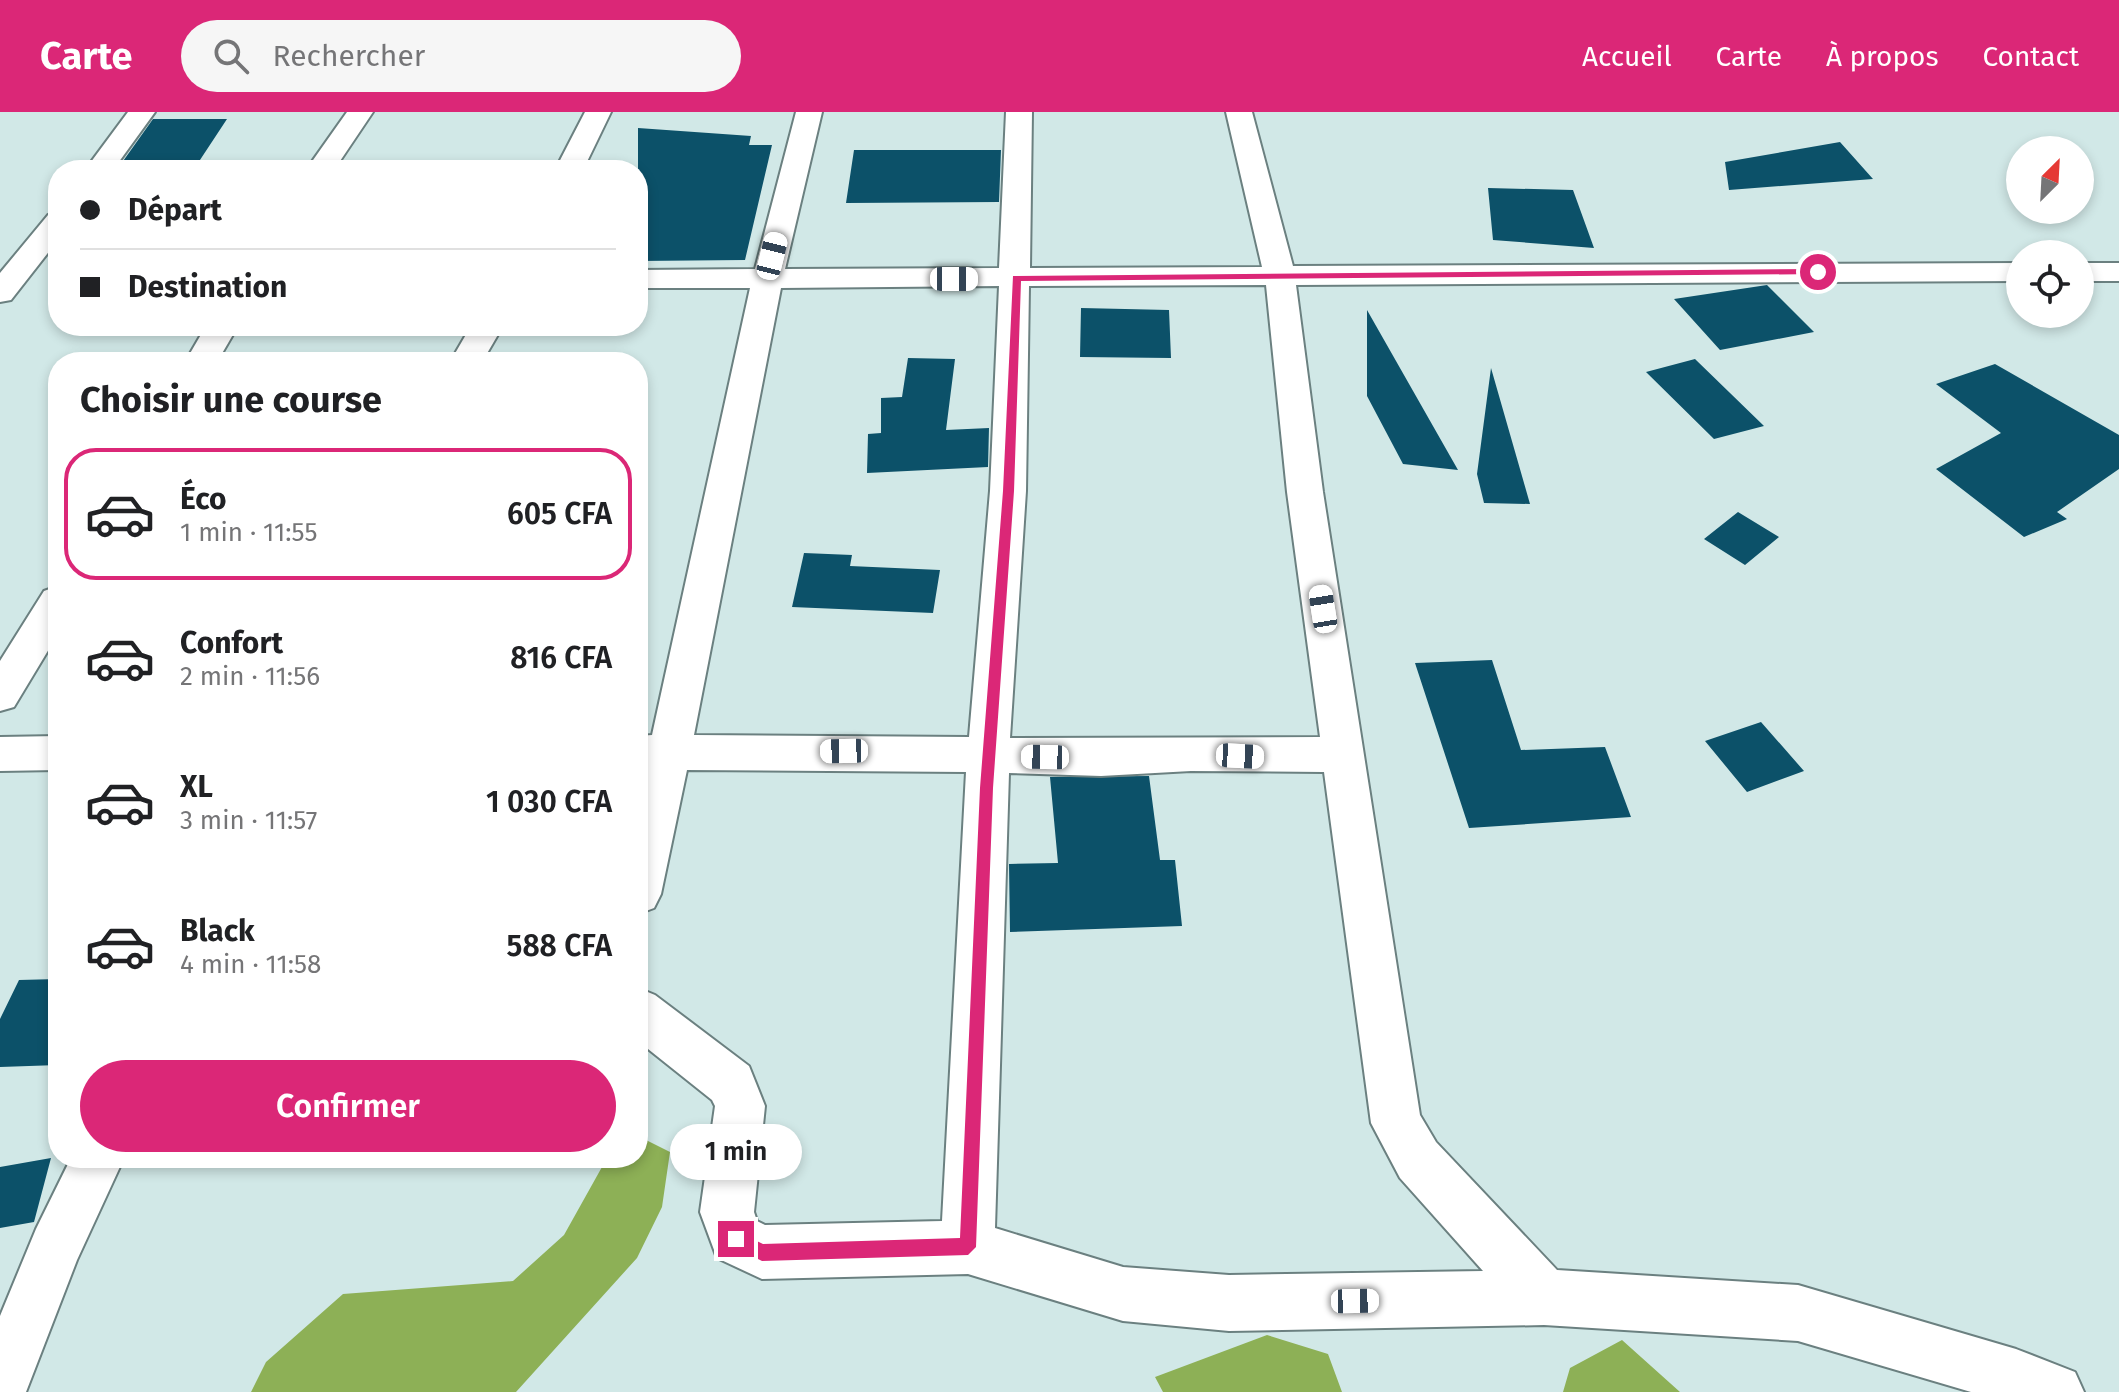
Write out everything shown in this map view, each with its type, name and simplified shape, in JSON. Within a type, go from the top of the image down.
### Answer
[{"type":"street","points":[[106,160],[142,112]]},
{"type":"street","points":[[327,160],[360,112]]},
{"type":"street","points":[[574,160],[598,112]]},
{"type":"street","points":[[648,812],[655,754],[725,471],[766,280],[809,112]]},
{"type":"street","points":[[968,1247],[988,757],[1008,491],[1019,112]]},
{"type":"street","points":[[1239,112],[1280,277],[1305,492],[1396,1123],[1418,1160],[1544,1297]]},
{"type":"street","points":[[5,281],[48,232]]},
{"type":"street","points":[[648,279],[2006,272]]},
{"type":"street","points":[[2094,272],[2119,272]]},
{"type":"street","points":[[5,281],[48,277]]},
{"type":"street","points":[[0,695],[48,617]]},
{"type":"street","points":[[655,754],[844,751],[988,757],[1345,754]]},
{"type":"street","points":[[0,754],[48,753]]},
{"type":"street","points":[[648,1019],[731,1083],[740,1106],[727,1212],[736,1239],[762,1252],[968,1247],[1123,1294],[1229,1303],[1544,1297],[1798,1313],[2016,1377],[2055,1392]]},
{"type":"street","points":[[0,1386],[55,1248],[93,1168]]},
{"type":"green space","points":[[648,1141],[670,1152],[662,1207],[637,1258],[516,1392],[251,1392],[266,1362],[343,1294],[513,1281],[564,1235],[601,1168],[648,1168]]},
{"type":"green space","points":[[1267,1335],[1328,1354],[1342,1392],[1163,1392],[1155,1377]]},
{"type":"green space","points":[[1622,1340],[1680,1392],[1563,1392],[1570,1368]]},
{"type":"building","points":[[153,119],[227,119],[200,160],[124,160]]},
{"type":"building","points":[[638,128],[751,136],[749,145],[772,145],[745,260],[648,261],[648,160],[638,160]]},
{"type":"building","points":[[1840,142],[1873,179],[1729,190],[1725,162]]},
{"type":"building","points":[[854,150],[1001,150],[999,202],[846,203]]},
{"type":"building","points":[[1488,188],[1573,190],[1594,248],[1493,240]]},
{"type":"building","points":[[1767,285],[1814,332],[1720,350],[1674,299]]},
{"type":"building","points":[[1081,308],[1169,310],[1171,358],[1080,357]]},
{"type":"building","points":[[1367,310],[1458,470],[1403,464],[1367,396]]},
{"type":"building","points":[[908,358],[955,359],[946,430],[989,428],[988,467],[867,473],[868,434],[881,433],[881,398],[902,397]]},
{"type":"building","points":[[1695,359],[1764,426],[1714,439],[1646,372]]},
{"type":"building","points":[[1995,364],[2119,435],[2119,469],[2057,512],[2067,519],[2024,537],[1936,469],[2001,433],[1936,384]]},
{"type":"building","points":[[1491,368],[1530,504],[1484,503],[1477,474]]},
{"type":"building","points":[[1738,512],[1779,537],[1745,565],[1704,539]]},
{"type":"building","points":[[804,553],[852,555],[850,566],[940,570],[933,613],[792,607]]},
{"type":"building","points":[[1492,660],[1521,750],[1605,747],[1631,817],[1469,828],[1415,663]]},
{"type":"building","points":[[1761,722],[1804,771],[1747,792],[1705,741]]},
{"type":"building","points":[[1149,776],[1160,860],[1175,860],[1182,926],[1010,932],[1009,864],[1058,863],[1050,777]]},
{"type":"building","points":[[48,979],[48,1065],[0,1067],[0,1019],[19,980]]},
{"type":"building","points":[[48,1159],[34,1222],[0,1228],[0,1167]]},
{"type":"route","points":[[736,1239],[762,1252],[968,1247],[988,757],[1008,491],[1016,278],[1818,272]]}]
